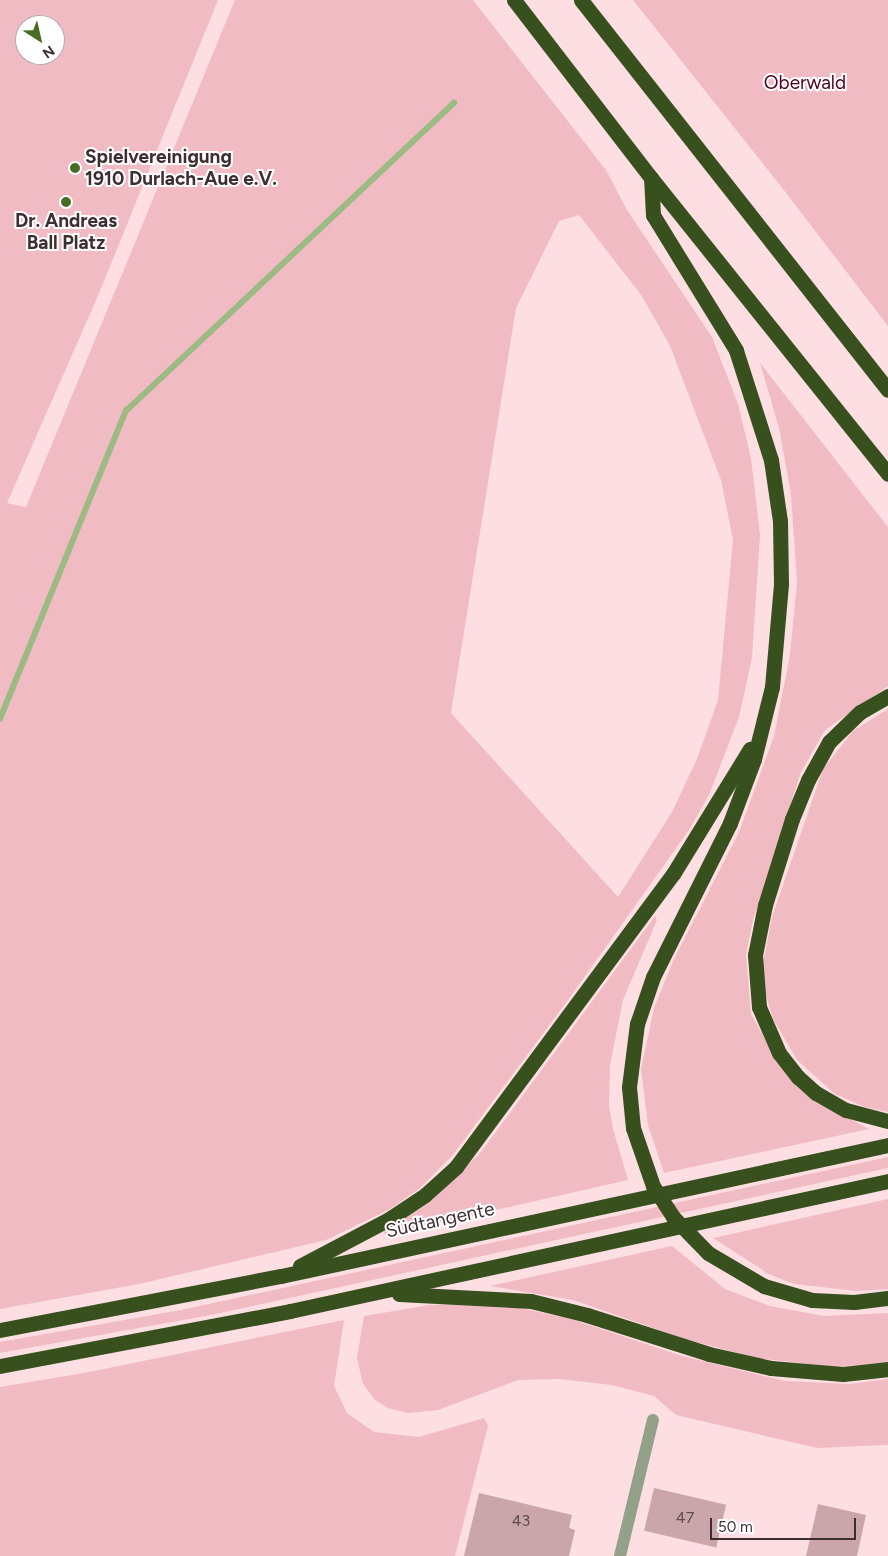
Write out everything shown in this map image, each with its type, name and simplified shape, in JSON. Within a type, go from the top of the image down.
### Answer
[{"type":"highway","points":[[514,0],[651,178],[888,474]]},
{"type":"highway","points":[[581,0],[888,390]]},
{"type":"highway","points":[[651,178],[653,215],[736,350],[771,460],[780,521],[781,584],[772,687],[741,798],[674,931],[645,998],[630,1061],[633,1128],[653,1186],[683,1229],[730,1269],[764,1286],[812,1300],[854,1302],[888,1298]]},
{"type":"highway","points":[[888,696],[860,712],[828,742],[808,780],[792,819],[765,905],[755,954],[758,1007],[779,1054],[798,1077],[816,1093],[846,1110],[888,1121]]},
{"type":"highway","points":[[281,1276],[389,1219],[425,1195],[456,1167],[673,874],[760,732]]},
{"type":"highway","name":"Südtangente","points":[[0,1330],[281,1276],[888,1145]]},
{"type":"highway","points":[[0,1366],[372,1293],[888,1181]]},
{"type":"highway","points":[[372,1293],[530,1301],[587,1314],[710,1354],[770,1368],[843,1374],[888,1369]]},
{"type":"street","points":[[620,1556],[653,1420]]},
{"type":"green space","points":[[0,0],[218,0],[100,291],[7,503],[26,507],[235,0],[473,0],[606,170],[627,210],[712,337],[738,404],[751,458],[760,535],[752,658],[739,717],[709,795],[689,830],[568,1000],[452,1156],[420,1188],[390,1209],[326,1240],[139,1284],[0,1309]],"holes":[[[579,215],[642,296],[670,346],[721,480],[733,540],[718,700],[697,759],[672,812],[618,897],[451,713],[516,308],[559,221]]]},
{"type":"green space","name":"Oberwald","points":[[633,0],[888,0],[888,326],[783,189]]},
{"type":"green space","points":[[760,363],[888,527],[888,686],[825,730],[801,772],[753,920],[746,955],[751,1014],[778,1062],[817,1101],[869,1129],[664,1173],[648,1125],[641,1069],[654,1008],[674,959],[739,832],[774,736],[790,655],[797,582],[791,494],[779,428]]},
{"type":"green space","points":[[888,709],[888,1112],[865,1107],[835,1094],[797,1060],[773,1019],[766,995],[763,964],[772,917],[823,769],[853,731]]},
{"type":"green space","points":[[655,916],[657,920],[623,1000],[610,1065],[609,1105],[613,1129],[628,1180],[385,1235],[384,1232],[429,1203],[481,1152]]},
{"type":"green space","points":[[888,1157],[888,1168],[211,1315],[0,1353],[0,1342],[181,1310]]},
{"type":"green space","points":[[888,1199],[888,1289],[857,1291],[794,1284],[761,1271],[766,1272],[713,1238]]},
{"type":"green space","points":[[672,1246],[725,1289],[770,1306],[824,1316],[888,1313],[888,1362],[837,1367],[756,1358],[685,1339],[573,1300],[490,1286]]},
{"type":"green space","points":[[464,1304],[517,1307],[574,1320],[682,1356],[785,1381],[849,1384],[888,1379],[888,1445],[817,1448],[676,1415],[654,1396],[612,1385],[559,1379],[518,1380],[438,1410],[408,1413],[388,1408],[375,1400],[363,1384],[357,1358],[364,1316],[429,1305]]},
{"type":"green space","points":[[344,1320],[334,1386],[347,1413],[374,1432],[419,1437],[484,1418],[488,1426],[455,1556],[0,1556],[0,1387],[84,1373]]},
{"type":"building","points":[[654,1488],[726,1505],[716,1548],[644,1531]]},
{"type":"building","points":[[479,1493],[572,1515],[569,1528],[575,1530],[569,1556],[464,1556]]},
{"type":"building","points":[[818,1504],[866,1515],[857,1556],[806,1556]]},
{"type":"waterway","points":[[0,719],[126,411],[454,103]]},
{"type":"place","name":"Spielvereinigung 1910 Durlach-Aue e.V.","points":[[75,168]]},
{"type":"place","name":"Dr. Andreas Ball Platz","points":[[66,202]]}]
